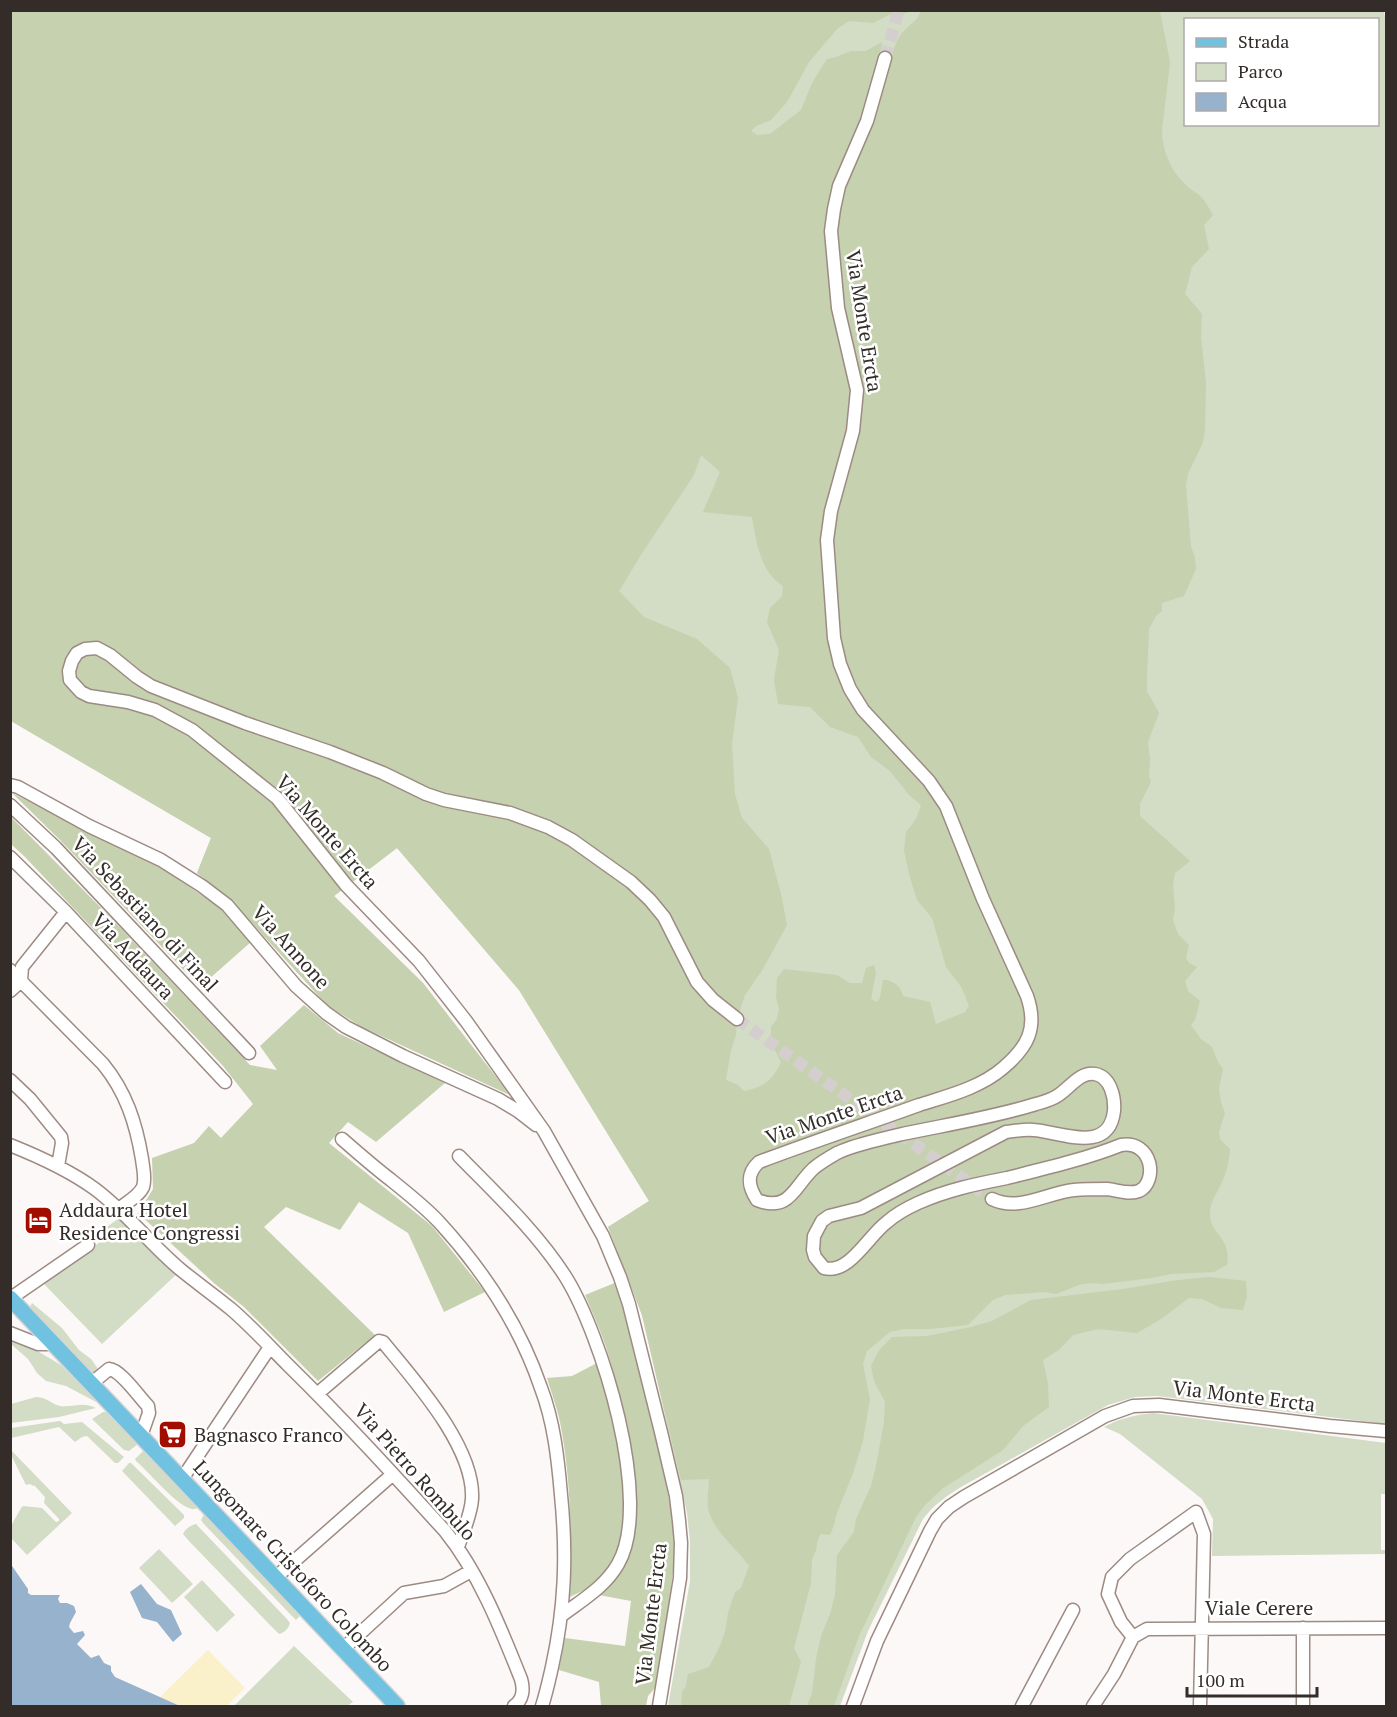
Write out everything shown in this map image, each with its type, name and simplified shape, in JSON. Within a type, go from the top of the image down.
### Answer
[{"type":"main road","name":"Lungomare Cristoforo Colombo","points":[[11,1298],[397,1707]]},
{"type":"street","name":"Via Monte Ercta","points":[[885,58],[865,126],[839,186],[831,231],[838,308],[857,390],[853,431],[831,511],[827,540],[834,638],[840,664],[850,689],[863,710],[929,781],[946,806],[982,899],[1027,996],[1031,1007],[1031,1032],[1019,1051],[1004,1067],[990,1077],[967,1089],[759,1162],[752,1168],[749,1185],[757,1200],[773,1205],[782,1203],[815,1167],[838,1153],[867,1143],[1012,1112],[1058,1096],[1084,1075],[1094,1073],[1103,1077],[1110,1087],[1114,1113],[1110,1123],[1097,1137],[1083,1138],[1035,1130],[1006,1132],[861,1208],[829,1216],[817,1228],[813,1242],[815,1257],[824,1268],[834,1270],[840,1268],[886,1222],[943,1193],[1024,1174],[1121,1144],[1134,1144],[1141,1147],[1146,1153],[1150,1168],[1148,1182],[1140,1191],[1071,1190],[1017,1204],[1007,1204],[992,1198]]},
{"type":"street","name":"Via Monte Ercta","points":[[659,1707],[680,1578],[681,1543],[676,1496],[638,1336],[620,1277],[603,1236],[544,1131],[472,1030],[418,962],[346,885],[277,798],[192,730],[155,710],[81,693],[70,680],[69,672],[72,661],[77,653],[85,649],[97,648],[151,686],[245,723],[330,752],[383,773],[426,794],[461,804],[510,813],[548,827],[572,840],[631,882],[650,900],[664,917],[697,982],[713,1000],[737,1019]]},
{"type":"street","name":"Via Annone","points":[[10,785],[161,860],[202,886],[227,905],[296,986],[346,1027],[403,1056],[498,1099],[544,1131]]},
{"type":"street","name":"Via Sebastiano di Final","points":[[10,805],[56,848],[249,1053]]},
{"type":"street","name":"Via Addaura","points":[[10,857],[66,912],[225,1082]]},
{"type":"street","points":[[10,991],[21,981],[22,967],[66,912]]},
{"type":"street","points":[[10,970],[103,1064],[116,1080],[124,1096],[138,1134],[144,1179],[142,1188],[119,1209]]},
{"type":"street","points":[[10,1080],[30,1099],[61,1137],[58,1166]]},
{"type":"street","points":[[342,1139],[438,1221],[483,1275],[518,1334],[541,1388],[551,1423],[559,1468],[565,1562],[564,1590],[555,1654],[542,1707]]},
{"type":"street","name":"Via Pietro Rombulo","points":[[10,1145],[58,1166],[96,1190],[119,1209],[172,1262],[230,1309],[270,1347],[393,1474],[458,1547],[471,1571],[502,1632],[521,1678],[522,1697],[514,1707]]},
{"type":"street","points":[[459,1156],[524,1223],[565,1276],[582,1307],[595,1338],[623,1440],[630,1523],[619,1563],[607,1581],[561,1616]]},
{"type":"street","points":[[11,1298],[88,1245]]},
{"type":"street","points":[[10,1333],[38,1344],[54,1344]]},
{"type":"street","points":[[317,1394],[379,1341],[383,1342],[440,1415],[461,1452],[467,1468],[472,1498],[458,1547]]},
{"type":"street","points":[[182,1479],[270,1347]]},
{"type":"street","points":[[92,1383],[109,1369],[121,1375],[148,1406],[149,1413],[141,1436]]},
{"type":"street","name":"Via Monte Ercta","points":[[853,1707],[877,1641],[937,1519],[964,1497],[1105,1416],[1133,1406],[1159,1405],[1386,1431]]},
{"type":"street","points":[[275,1578],[393,1474]]},
{"type":"street","points":[[1093,1707],[1134,1637],[1121,1622],[1108,1594],[1112,1577],[1130,1559],[1196,1512],[1204,1534],[1200,1707]]},
{"type":"street","points":[[343,1649],[404,1593],[444,1586],[471,1571]]},
{"type":"street","points":[[1022,1707],[1073,1610]]},
{"type":"street","points":[[1303,1628],[1303,1707]]},
{"type":"street","name":"Viale Cerere","points":[[1134,1637],[1147,1629],[1386,1628]]},
{"type":"green space","points":[[11,11],[1384,11],[1386,24],[1386,1424],[1157,1396],[1135,1397],[1108,1405],[961,1487],[940,1501],[927,1514],[868,1631],[840,1706],[668,1706],[690,1581],[687,1513],[642,1315],[608,1227],[649,1201],[519,990],[397,848],[334,896],[423,983],[510,1095],[362,1027],[327,1005],[231,900],[197,873],[211,838],[11,721]]},
{"type":"green space","points":[[11,11],[908,11],[891,14],[873,23],[849,21],[838,28],[809,62],[787,102],[771,120],[756,126],[751,131],[757,135],[770,134],[801,110],[812,83],[827,59],[851,51],[866,51],[882,42],[880,55],[891,58],[900,36],[916,20],[921,11],[1160,11],[1170,62],[1162,130],[1165,152],[1179,178],[1201,197],[1213,215],[1204,225],[1209,249],[1192,267],[1185,294],[1202,314],[1201,337],[1206,383],[1203,442],[1188,474],[1186,485],[1191,547],[1196,569],[1184,596],[1162,603],[1162,611],[1156,616],[1149,629],[1147,691],[1159,713],[1148,742],[1151,782],[1140,804],[1140,816],[1190,861],[1175,873],[1173,920],[1178,934],[1189,945],[1186,958],[1189,963],[1197,967],[1185,981],[1188,991],[1200,1001],[1195,1020],[1191,1025],[1201,1039],[1212,1047],[1223,1069],[1219,1088],[1225,1113],[1219,1132],[1220,1139],[1230,1149],[1225,1174],[1210,1213],[1213,1226],[1226,1248],[1227,1265],[1214,1272],[1171,1274],[1103,1284],[1090,1283],[1056,1294],[1044,1292],[1005,1295],[993,1300],[968,1325],[903,1329],[890,1332],[867,1351],[863,1364],[870,1399],[863,1441],[830,1535],[821,1534],[812,1560],[811,1583],[794,1648],[801,1662],[789,1706],[681,1706],[682,1692],[686,1686],[688,1674],[709,1667],[720,1646],[735,1592],[741,1588],[749,1566],[712,1520],[708,1504],[709,1479],[681,1480],[642,1315],[608,1227],[649,1201],[519,990],[397,848],[334,896],[423,983],[510,1095],[362,1027],[327,1005],[231,900],[197,873],[211,838],[11,721]],"holes":[[[701,455],[720,472],[703,512],[752,517],[764,564],[775,580],[783,586],[782,596],[770,608],[767,622],[779,650],[774,680],[778,704],[810,707],[830,727],[858,737],[871,757],[890,771],[909,795],[921,805],[916,819],[906,832],[904,851],[909,874],[917,900],[932,918],[946,967],[962,988],[969,1006],[965,1012],[936,1024],[930,1002],[903,996],[896,984],[890,981],[883,980],[880,998],[877,1002],[871,999],[876,973],[874,965],[866,968],[862,983],[850,983],[837,975],[784,969],[777,978],[776,997],[779,1009],[777,1019],[771,1027],[771,1043],[781,1062],[767,1082],[744,1091],[738,1085],[726,1080],[736,1035],[737,1019],[745,995],[763,969],[787,925],[769,849],[742,818],[735,794],[732,744],[738,698],[730,668],[697,639],[644,617],[619,591],[694,475]]]},
{"type":"green space","points":[[12,793],[156,864],[219,907],[252,941],[200,987]]},
{"type":"green space","points":[[11,817],[115,922],[250,1065],[277,1070],[260,1046],[304,1005],[338,1033],[445,1083],[376,1142],[348,1122],[329,1143],[432,1226],[485,1292],[444,1312],[408,1233],[359,1202],[340,1230],[286,1207],[264,1227],[375,1335],[318,1381],[244,1307],[215,1284],[138,1213],[153,1189],[152,1158],[194,1143],[209,1126],[221,1138],[253,1104],[223,1066],[11,844]]},
{"type":"green space","points":[[118,1219],[178,1273],[102,1344],[44,1284],[100,1242],[97,1234]]},
{"type":"green space","points":[[1209,1277],[1246,1281],[1247,1297],[1243,1310],[1221,1308],[1202,1299],[1189,1298],[1137,1333],[1098,1329],[1073,1335],[1059,1350],[1043,1360],[1048,1384],[1049,1407],[1023,1426],[1003,1450],[942,1489],[925,1505],[916,1517],[859,1636],[834,1706],[807,1706],[812,1693],[821,1636],[835,1595],[837,1555],[854,1532],[856,1519],[871,1486],[876,1466],[885,1402],[874,1381],[871,1366],[879,1350],[892,1337],[927,1336],[971,1327],[992,1321],[1031,1300]]},
{"type":"green space","points":[[617,1282],[627,1311],[652,1417],[675,1529],[675,1557],[665,1631],[655,1688],[648,1696],[646,1706],[601,1706],[599,1682],[559,1670],[565,1638],[625,1646],[631,1601],[599,1595],[620,1571],[632,1541],[634,1514],[632,1468],[616,1381],[604,1340],[585,1295]]},
{"type":"green space","points":[[32,1303],[62,1328],[79,1350],[91,1359],[98,1369],[97,1375],[91,1374],[29,1309]]},
{"type":"green space","points":[[11,1339],[61,1365],[99,1402],[66,1386],[46,1381],[37,1373],[28,1359],[11,1344]]},
{"type":"green space","points":[[597,1363],[618,1442],[623,1472],[624,1529],[617,1554],[605,1575],[593,1585],[570,1597],[569,1487],[559,1416],[547,1378],[572,1376]]},
{"type":"green space","points":[[36,1397],[60,1406],[86,1405],[96,1408],[59,1417],[11,1423],[11,1404]]},
{"type":"green space","points":[[107,1412],[138,1444],[129,1451],[124,1450],[92,1419]]},
{"type":"green space","points":[[1153,1413],[1386,1443],[1386,1494],[1381,1494],[1381,1550],[1386,1550],[1386,1554],[1212,1556],[1213,1519],[1202,1499],[1120,1434],[1104,1427],[1128,1417]]},
{"type":"green space","points":[[60,1421],[64,1424],[82,1422],[124,1457],[115,1463],[87,1436],[75,1442],[59,1427],[11,1438],[11,1428]]},
{"type":"green space","points":[[11,1450],[72,1513],[27,1555],[11,1538],[11,1526],[21,1508],[23,1506],[42,1508],[56,1522],[59,1519],[44,1503],[45,1497],[34,1485],[26,1485],[11,1455]]},
{"type":"green space","points":[[144,1450],[198,1508],[190,1509],[176,1500],[136,1461],[135,1459]]},
{"type":"green space","points":[[129,1463],[184,1515],[184,1518],[175,1526],[122,1471]]},
{"type":"green space","points":[[204,1514],[300,1616],[296,1620],[203,1523],[201,1520]]},
{"type":"green space","points":[[196,1524],[286,1618],[290,1623],[289,1627],[279,1634],[189,1541],[183,1534],[185,1530]]},
{"type":"green space","points":[[159,1549],[193,1584],[172,1603],[139,1568]]},
{"type":"green space","points":[[202,1580],[235,1615],[217,1632],[184,1597]]},
{"type":"green space","points":[[294,1646],[353,1702],[347,1706],[234,1706]]},
{"type":"sand","points":[[208,1650],[245,1688],[227,1706],[180,1706],[160,1697]]},
{"type":"water","points":[[10,1563],[28,1589],[28,1593],[31,1595],[60,1595],[58,1599],[60,1603],[74,1606],[76,1612],[69,1627],[74,1633],[83,1631],[85,1635],[77,1644],[91,1658],[99,1655],[104,1663],[111,1666],[115,1677],[180,1706],[11,1706]]},
{"type":"water","points":[[141,1584],[157,1604],[171,1610],[182,1634],[173,1642],[157,1622],[142,1618],[130,1592]]},
{"type":"tunnel","points":[[885,58],[899,10]]},
{"type":"tunnel","points":[[737,1019],[992,1199]]},
{"type":"place","name":"Addaura Hotel Residence Congressi","points":[[38,1221]]},
{"type":"place","name":"Bagnasco Franco","points":[[173,1435]]}]
